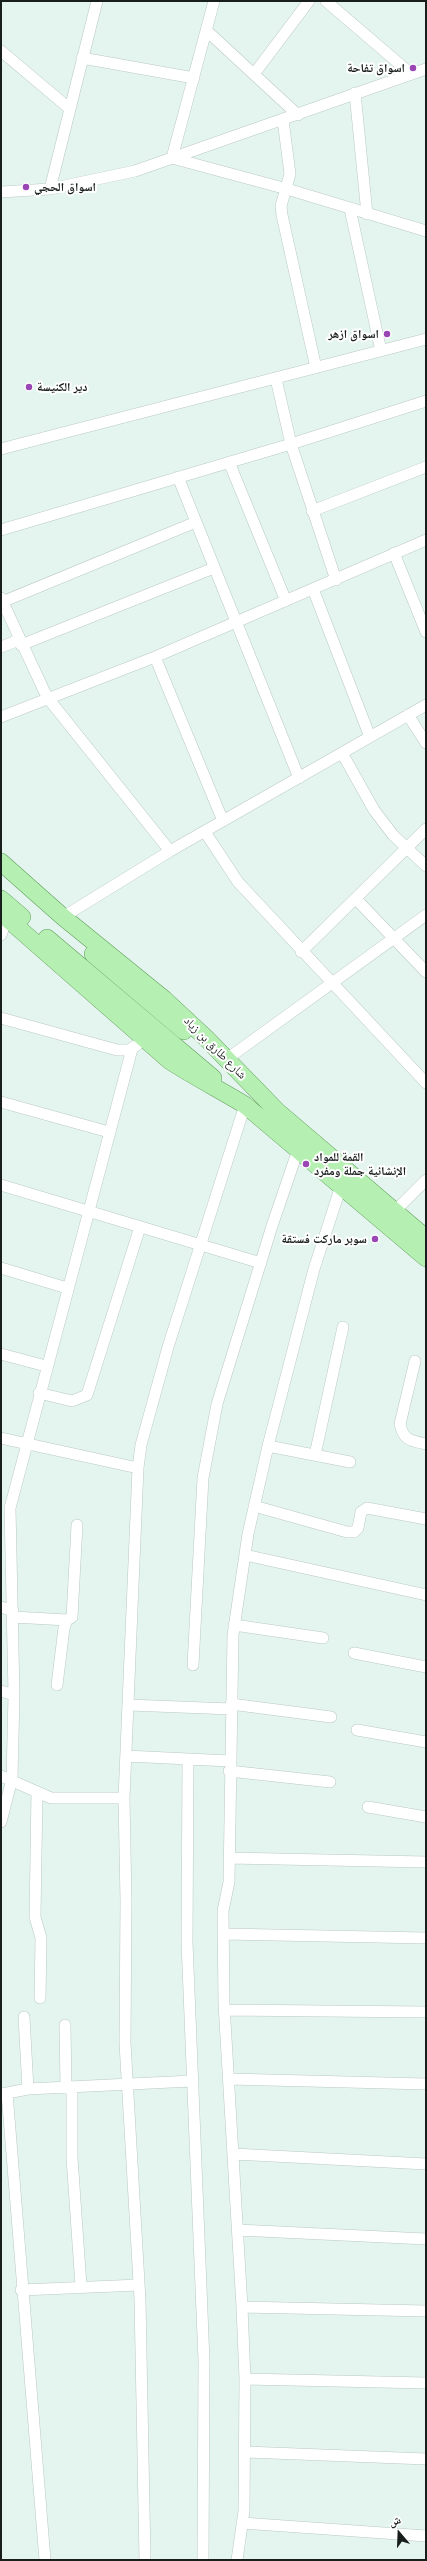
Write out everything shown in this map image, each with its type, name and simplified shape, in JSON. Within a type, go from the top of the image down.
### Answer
[{"type":"main road","name":"شارع طارق بن زياد","points":[[1,862],[63,917],[152,988],[227,1059],[277,1111],[396,1210],[426,1238]]},
{"type":"main road","points":[[1,876],[277,1111]]},
{"type":"main road","points":[[1,899],[245,1105]]},
{"type":"main road","name":"شارع طارق بن زياد","points":[[4,916],[146,1038],[170,1061],[196,1078],[245,1105],[426,1258]]},
{"type":"street","points":[[50,189],[96,1]]},
{"type":"street","points":[[172,158],[214,1]]},
{"type":"street","points":[[254,74],[309,1]]},
{"type":"street","points":[[326,1],[410,73]]},
{"type":"street","points":[[207,31],[298,115]]},
{"type":"street","points":[[1,51],[70,109]]},
{"type":"street","points":[[82,58],[194,78]]},
{"type":"street","points":[[1,192],[50,189],[135,171],[298,115],[410,73],[426,69]]},
{"type":"street","points":[[355,93],[367,214]]},
{"type":"street","points":[[283,120],[290,174],[287,189],[282,202],[282,215],[316,368]]},
{"type":"street","points":[[172,158],[287,189],[426,231]]},
{"type":"street","points":[[350,209],[381,351]]},
{"type":"street","points":[[1,449],[426,339]]},
{"type":"street","points":[[276,379],[290,444],[336,580]]},
{"type":"street","points":[[1,530],[178,476],[290,444],[426,401]]},
{"type":"street","points":[[229,462],[286,601]]},
{"type":"street","points":[[312,511],[426,467]]},
{"type":"street","points":[[178,476],[299,778]]},
{"type":"street","points":[[170,851],[47,697],[20,642],[2,600],[196,522]]},
{"type":"street","points":[[1,717],[47,697],[155,657],[426,540]]},
{"type":"street","points":[[394,553],[423,618],[426,632]]},
{"type":"street","points":[[1,647],[20,642],[214,568]]},
{"type":"street","points":[[313,589],[370,737]]},
{"type":"street","points":[[155,657],[223,821]]},
{"type":"street","points":[[63,917],[170,851],[426,705]]},
{"type":"street","points":[[408,715],[426,743]]},
{"type":"street","points":[[342,753],[374,810],[393,835],[426,866]]},
{"type":"street","points":[[301,952],[356,900],[426,829]]},
{"type":"street","points":[[205,832],[238,882],[301,952],[426,1082]]},
{"type":"street","points":[[356,900],[426,972]]},
{"type":"street","points":[[227,1059],[331,983],[395,939],[426,915]]},
{"type":"street","points":[[1,935],[4,916]]},
{"type":"street","points":[[1,1018],[117,1050],[132,1048],[146,1038]]},
{"type":"street","points":[[1,1822],[12,1779],[14,1695],[13,1614],[5,1525],[108,1132],[132,1048]]},
{"type":"street","points":[[1,1102],[108,1132]]},
{"type":"street","points":[[145,2560],[139,2285],[125,2043],[126,1901],[124,1798],[138,1468],[141,1445],[166,1355],[245,1105]]},
{"type":"street","points":[[193,1665],[203,1478],[217,1404],[298,1150]]},
{"type":"street","points":[[1,1185],[261,1264]]},
{"type":"street","points":[[396,1210],[424,1185]]},
{"type":"street","points":[[237,2560],[242,2523],[246,2452],[242,2308],[225,2010],[223,1911],[228,1882],[229,1858],[229,1766],[234,1625],[254,1506],[268,1446],[314,1269],[341,1186]]},
{"type":"street","points":[[39,1393],[72,1401],[87,1395],[140,1227]]},
{"type":"street","points":[[1,1268],[67,1288]]},
{"type":"street","points":[[315,1455],[343,1327]]},
{"type":"street","points":[[1,1354],[46,1366]]},
{"type":"street","points":[[415,1361],[400,1424],[402,1433],[408,1440],[426,1444]]},
{"type":"street","points":[[1,1438],[26,1445],[138,1468]]},
{"type":"street","points":[[268,1446],[350,1462]]},
{"type":"street","points":[[254,1506],[348,1532],[354,1532],[358,1528],[361,1512],[367,1508],[426,1519]]},
{"type":"street","points":[[1,1607],[13,1614],[67,1620],[72,1617],[77,1525]]},
{"type":"street","points":[[245,1555],[426,1595]]},
{"type":"street","points":[[57,1685],[67,1620]]},
{"type":"street","points":[[234,1625],[323,1638]]},
{"type":"street","points":[[354,1653],[426,1667]]},
{"type":"street","points":[[1,1691],[14,1695]]},
{"type":"street","points":[[129,1705],[231,1707],[330,1717]]},
{"type":"street","points":[[357,1730],[426,1742]]},
{"type":"street","points":[[126,1756],[188,1759],[330,1782]]},
{"type":"street","points":[[188,1759],[187,1942],[204,2361],[203,2560]]},
{"type":"street","points":[[1,1776],[12,1779],[51,1798],[124,1798]]},
{"type":"street","points":[[37,1792],[35,1917],[41,1938],[40,1998]]},
{"type":"street","points":[[368,1807],[426,1817]]},
{"type":"street","points":[[229,1858],[426,1862]]},
{"type":"street","points":[[224,1934],[426,1938]]},
{"type":"street","points":[[225,2010],[426,2012]]},
{"type":"street","points":[[24,2017],[28,2089]]},
{"type":"street","points":[[65,2025],[81,2286]]},
{"type":"street","points":[[229,2079],[426,2084]]},
{"type":"street","points":[[45,2560],[4,2094],[28,2089],[192,2082]]},
{"type":"street","points":[[234,2154],[426,2164]]},
{"type":"street","points":[[238,2230],[426,2239]]},
{"type":"street","points":[[21,2290],[81,2286],[139,2285]]},
{"type":"street","points":[[242,2308],[426,2311]]},
{"type":"street","points":[[244,2378],[426,2383]]},
{"type":"street","points":[[246,2452],[426,2459]]},
{"type":"street","points":[[242,2523],[426,2536]]},
{"type":"place","name":"اسواق تفاحة","points":[[413,68]]},
{"type":"place","name":"اسواق الحجي","points":[[26,187]]},
{"type":"place","name":"اسواق ازهر","points":[[387,334]]},
{"type":"place","name":"دير الكنيسة","points":[[29,387]]},
{"type":"place","name":"القمة للمواد الإنشائية جملة ومفرد","points":[[306,1164]]},
{"type":"place","name":"سوبر ماركت فستقة","points":[[375,1239]]}]
